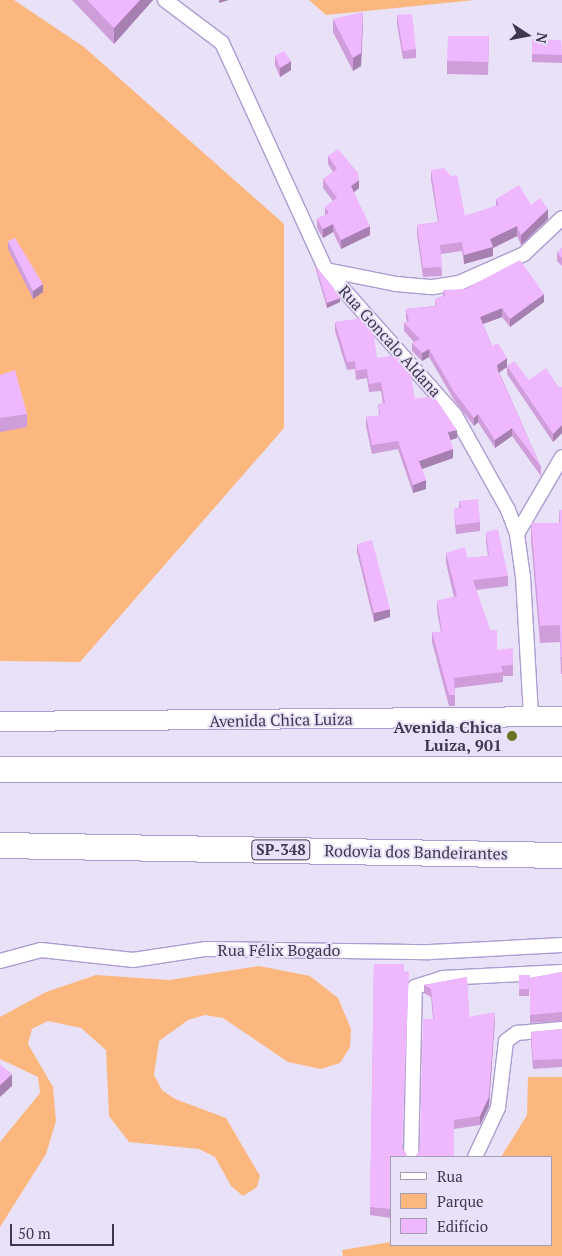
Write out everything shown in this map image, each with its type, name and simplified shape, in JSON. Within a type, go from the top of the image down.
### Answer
[{"type":"highway","points":[[0,769],[562,769]]},
{"type":"highway","name":"Rodovia dos Bandeirantes","points":[[0,845],[562,855]]},
{"type":"main road","name":"Avenida Chica Luiza","points":[[0,721],[562,716]]},
{"type":"street","name":"Rua Goncalo Aldana","points":[[165,0],[208,29],[226,49],[326,270],[455,415],[517,534],[531,716]]},
{"type":"street","points":[[326,270],[396,284],[433,288],[459,283],[524,254],[562,218]]},
{"type":"street","points":[[517,534],[562,457]]},
{"type":"street","name":"Rua Félix Bogado","points":[[0,961],[41,950],[133,960],[216,949],[430,952],[562,946]]},
{"type":"street","points":[[410,1156],[414,987],[442,978],[562,972]]},
{"type":"street","points":[[475,1156],[498,1108],[506,1041],[517,1033],[562,1029]]},
{"type":"green space","points":[[0,0],[14,0],[84,47],[284,224],[284,428],[80,662],[0,661]]},
{"type":"green space","points":[[309,0],[475,0],[326,15]]},
{"type":"green space","points":[[259,966],[310,976],[338,998],[351,1029],[350,1047],[340,1063],[321,1069],[288,1062],[223,1018],[205,1015],[188,1020],[159,1041],[154,1075],[162,1090],[175,1099],[226,1118],[260,1176],[257,1187],[243,1196],[231,1186],[215,1157],[199,1149],[129,1142],[109,1116],[106,1050],[81,1028],[48,1021],[32,1029],[28,1044],[53,1087],[56,1121],[46,1154],[0,1227],[0,1142],[40,1093],[38,1077],[0,1059],[0,1017],[46,992],[96,975],[169,980]]},
{"type":"green space","points":[[528,1077],[562,1077],[562,1256],[343,1256],[342,1250],[390,1242],[390,1246],[552,1246],[552,1156],[502,1156],[527,1115]]},
{"type":"building","points":[[87,0],[140,0],[114,28]]},
{"type":"building","points":[[363,12],[361,53],[353,58],[333,19]]},
{"type":"building","points":[[412,14],[416,49],[403,51],[397,15]]},
{"type":"building","points":[[448,36],[489,36],[488,62],[447,61]]},
{"type":"building","points":[[532,39],[561,40],[562,55],[532,54]]},
{"type":"building","points":[[284,51],[291,61],[280,68],[275,56]]},
{"type":"building","points":[[338,149],[358,173],[359,180],[351,186],[370,226],[341,240],[333,224],[323,229],[317,219],[329,213],[325,207],[337,198],[323,179],[337,169],[328,156]]},
{"type":"building","points":[[444,168],[451,176],[457,175],[465,216],[499,205],[496,199],[519,185],[531,205],[540,198],[548,209],[521,235],[517,226],[490,239],[493,247],[464,255],[462,242],[440,245],[442,267],[423,268],[417,225],[439,222],[431,170]]},
{"type":"building","points":[[15,238],[43,284],[33,291],[8,241]]},
{"type":"building","points":[[562,248],[562,258],[557,253]]},
{"type":"building","points":[[520,260],[544,294],[510,319],[502,308],[480,317],[492,346],[498,343],[507,358],[497,365],[498,371],[541,467],[512,428],[495,440],[478,414],[474,418],[454,392],[429,349],[422,353],[412,343],[420,339],[404,323],[409,321],[406,309],[436,306],[435,299],[445,296],[443,290],[465,289]]},
{"type":"building","points":[[316,266],[333,287],[340,298],[327,303]]},
{"type":"building","points":[[361,318],[373,329],[377,358],[397,355],[410,370],[415,399],[434,396],[457,430],[448,432],[453,449],[419,461],[426,480],[413,485],[398,441],[372,445],[366,417],[380,415],[378,404],[385,403],[381,382],[369,384],[367,369],[356,371],[355,361],[347,362],[335,322]]},
{"type":"building","points":[[514,361],[529,380],[546,368],[559,388],[562,387],[562,425],[553,434],[507,366]]},
{"type":"building","points":[[15,370],[27,414],[0,418],[0,375]]},
{"type":"building","points":[[478,499],[480,522],[456,525],[454,509],[461,508],[459,501]]},
{"type":"building","points":[[559,510],[562,510],[562,657],[560,625],[540,626],[531,523],[560,523]]},
{"type":"building","points":[[498,529],[508,576],[473,580],[490,630],[497,630],[497,650],[513,648],[513,665],[501,666],[503,672],[454,678],[455,695],[449,695],[432,632],[442,632],[437,601],[457,596],[446,553],[465,547],[467,558],[489,556],[486,532]]},
{"type":"building","points":[[372,540],[390,609],[374,613],[357,544]]},
{"type":"building","points":[[374,964],[404,964],[404,971],[409,972],[402,1148],[407,1156],[390,1156],[390,1209],[370,1207]]},
{"type":"building","points":[[562,972],[562,1012],[530,1015],[530,978]]},
{"type":"building","points":[[519,975],[530,975],[529,989],[519,989]]},
{"type":"building","points":[[467,977],[469,1017],[495,1012],[489,1097],[480,1116],[454,1120],[454,1156],[416,1156],[420,1149],[423,1019],[434,1019],[431,989],[424,985]]},
{"type":"building","points":[[562,1029],[562,1059],[533,1060],[531,1032]]},
{"type":"building","points":[[0,1064],[12,1074],[0,1085]]},
{"type":"place","name":"Avenida Chica Luiza, 901","points":[[512,736]]}]
